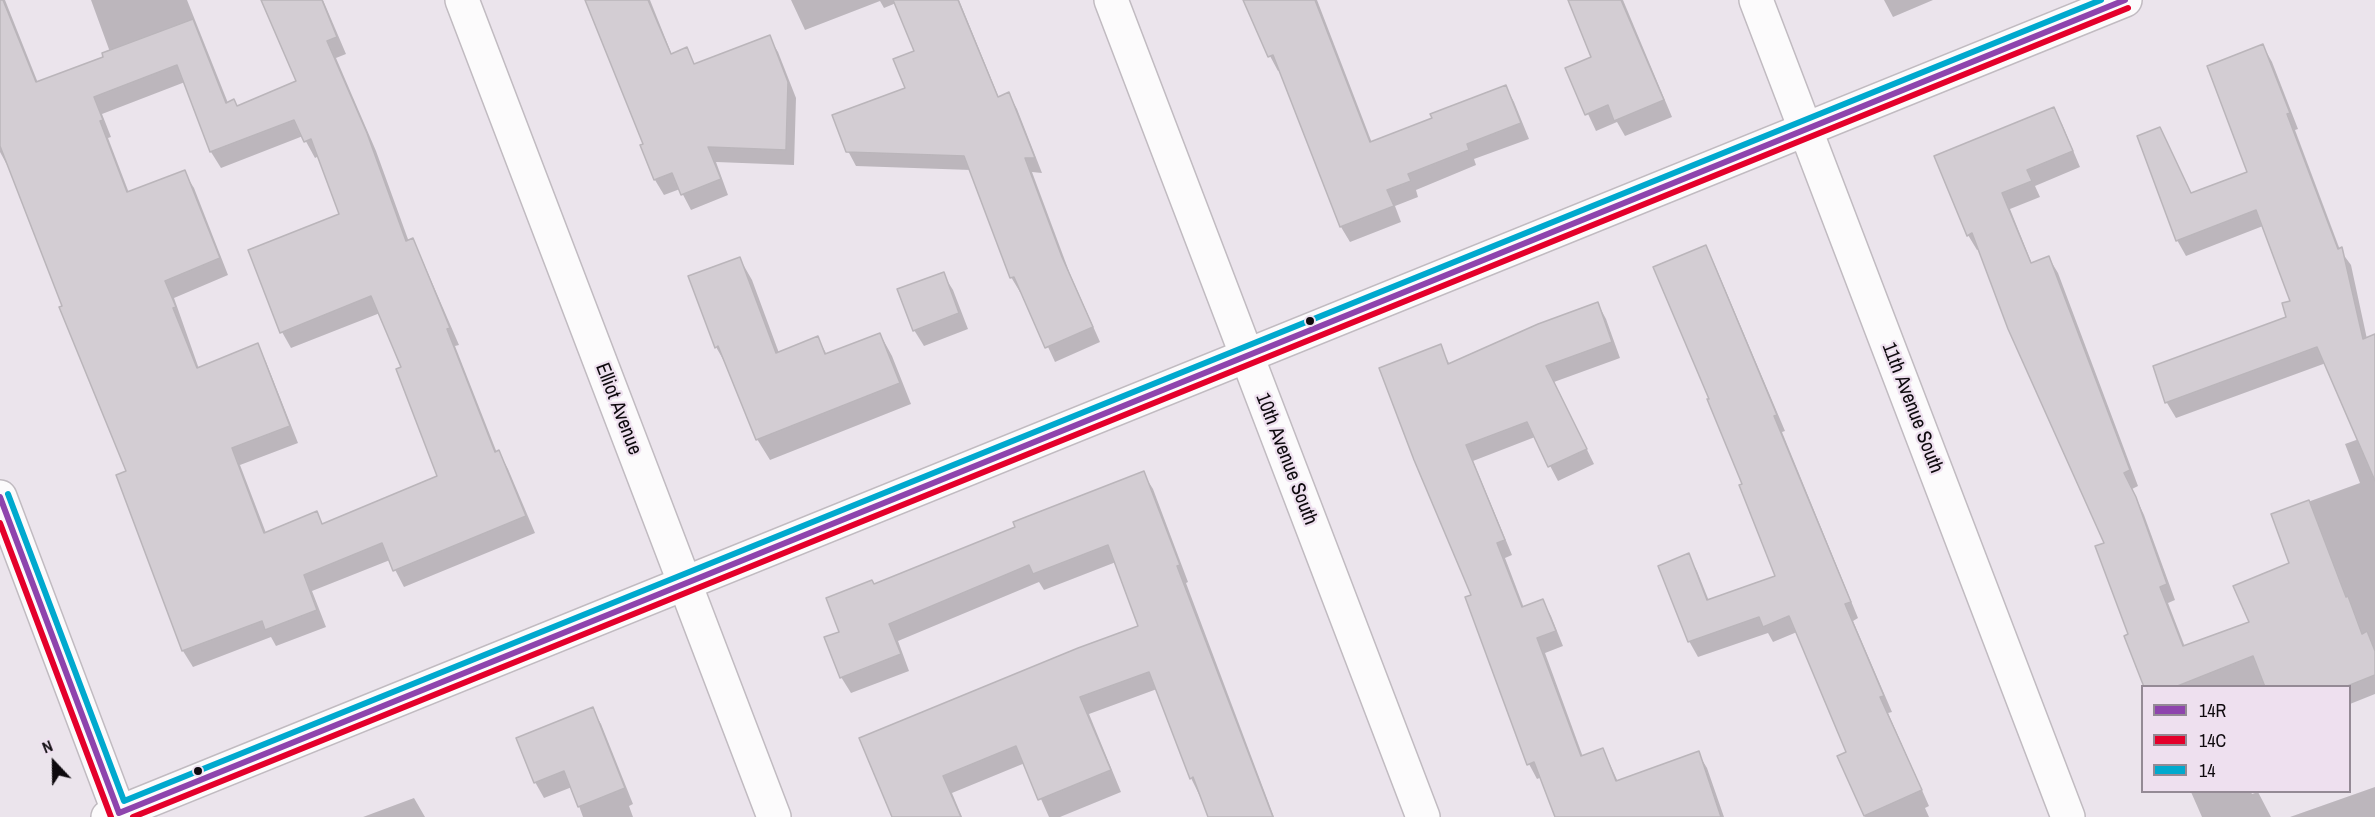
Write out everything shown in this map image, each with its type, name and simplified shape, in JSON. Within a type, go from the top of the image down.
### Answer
[{"type":"street","name":"Elliot Avenue","points":[[462,0],[774,817]]},
{"type":"street","name":"10th Avenue South","points":[[1111,0],[1423,817]]},
{"type":"street","name":"11th Avenue South","points":[[1756,0],[2068,817]]},
{"type":"street","points":[[0,497],[116,816],[2125,0]]},
{"type":"building","points":[[0,0],[3,0],[36,82],[103,57],[102,53],[193,19],[226,103],[234,99],[237,106],[296,81],[261,0],[322,0],[337,37],[327,41],[367,133],[406,241],[413,238],[450,328],[447,329],[495,452],[499,450],[526,516],[393,571],[382,543],[304,575],[317,610],[265,630],[262,621],[182,651],[116,475],[126,471],[59,307],[62,306],[0,146]],"holes":[[[177,65],[210,152],[294,120],[304,142],[311,139],[339,214],[248,250],[280,333],[371,296],[401,367],[396,369],[437,476],[322,524],[317,511],[264,533],[232,448],[290,426],[258,343],[197,368],[173,308],[176,307],[165,281],[220,258],[185,170],[127,192],[100,121],[103,120],[94,97]]]},
{"type":"building","points":[[585,0],[648,0],[671,54],[687,47],[694,64],[770,35],[788,82],[786,150],[708,147],[721,179],[681,195],[672,173],[654,180],[640,145],[643,144]]},
{"type":"building","points":[[893,0],[958,0],[998,97],[1009,92],[1035,158],[1025,158],[1062,257],[1093,327],[1045,348],[1014,277],[1010,278],[964,156],[846,152],[832,115],[905,88],[893,59],[914,51]]},
{"type":"building","points":[[1243,0],[1315,0],[1370,142],[1432,118],[1430,114],[1506,85],[1521,123],[1467,144],[1469,150],[1408,174],[1411,181],[1387,190],[1394,206],[1340,227],[1273,55],[1268,57]]},
{"type":"building","points":[[1568,0],[1621,0],[1664,100],[1614,121],[1608,105],[1585,115],[1565,68],[1591,57]]},
{"type":"building","points":[[2263,44],[2338,249],[2342,247],[2363,339],[2375,334],[2375,481],[2317,347],[2165,403],[2153,366],[2286,317],[2282,303],[2290,301],[2256,210],[2176,241],[2137,136],[2160,127],[2191,193],[2247,172],[2207,66]]},
{"type":"building","points":[[2054,107],[2073,151],[2027,170],[2032,181],[2002,193],[2031,263],[2049,256],[2130,470],[2124,473],[2136,497],[2167,584],[2160,587],[2183,646],[2249,622],[2233,586],[2289,563],[2271,514],[2309,500],[2362,634],[2367,631],[2375,651],[2375,675],[2350,685],[2264,685],[2253,656],[2180,685],[2143,685],[2124,636],[2128,634],[2095,546],[2104,543],[2008,329],[1972,233],[1967,236],[1934,156]]},
{"type":"building","points":[[1706,245],[1777,415],[1774,416],[1851,602],[1845,604],[1884,696],[1880,697],[1922,790],[1864,816],[1837,756],[1846,752],[1789,616],[1763,627],[1759,617],[1688,642],[1658,566],[1689,553],[1707,600],[1775,576],[1739,485],[1742,484],[1707,399],[1709,399],[1653,267]]},
{"type":"building","points":[[740,257],[776,353],[818,336],[825,354],[880,333],[900,383],[756,440],[718,346],[715,348],[688,276]]},
{"type":"building","points":[[944,272],[959,313],[913,331],[897,289]]},
{"type":"building","points":[[1598,302],[1612,342],[1546,366],[1587,449],[1548,467],[1527,422],[1466,445],[1505,540],[1497,543],[1522,607],[1543,599],[1556,631],[1537,638],[1581,756],[1603,748],[1616,781],[1699,751],[1721,817],[1555,817],[1534,762],[1527,765],[1465,597],[1471,595],[1414,460],[1379,368],[1441,344],[1448,364],[1538,324]]},
{"type":"building","points":[[1144,471],[1180,565],[1177,566],[1273,817],[1208,817],[1193,777],[1190,779],[1149,672],[1080,697],[1111,770],[1038,800],[1016,746],[943,776],[961,817],[892,817],[859,738],[1078,648],[1138,626],[1108,545],[1033,574],[1029,565],[889,624],[901,654],[840,678],[824,637],[839,632],[826,598],[872,580],[874,584],[1015,527],[1013,522]]},
{"type":"building","points":[[593,707],[625,788],[578,807],[564,771],[534,783],[516,738]]},
{"type":"transit line","name":"14","points":[[8,494],[124,801],[2101,0]]},
{"type":"transit line","name":"14R","points":[[119,813],[2125,0]]},
{"type":"transit line","name":"14C","points":[[133,817],[2128,8]]},
{"type":"transit line","name":"14R","points":[[0,497],[119,813]]},
{"type":"transit line","name":"14C","points":[[0,523],[111,817]]}]
